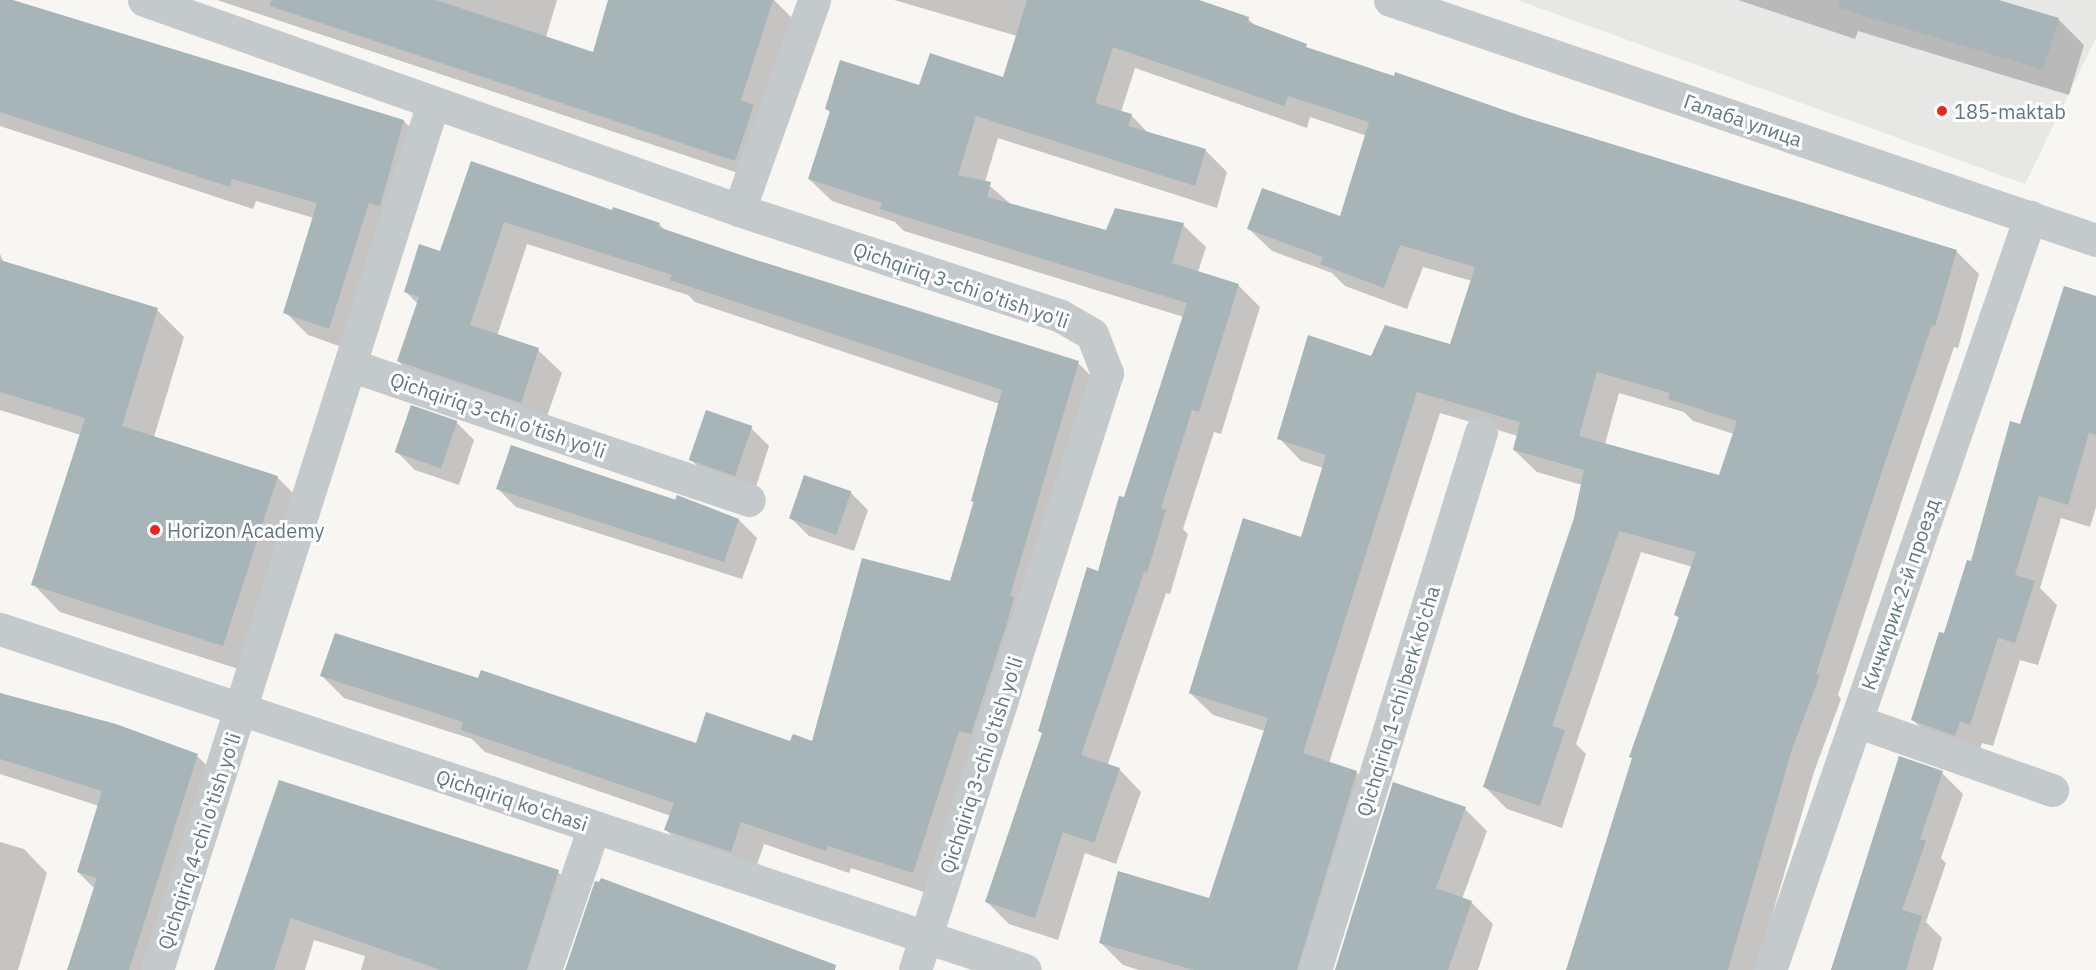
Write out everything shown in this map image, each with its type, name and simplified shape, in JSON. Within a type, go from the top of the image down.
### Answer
[{"type":"street","name":"Qichqiriq 3-chi o'tish yo'li","points":[[144,0],[433,104],[739,210],[1059,315],[1092,334],[1107,373],[915,970]]},
{"type":"street","points":[[739,210],[814,0]]},
{"type":"street","name":"Галаба улица","points":[[1390,0],[2096,240]]},
{"type":"street","points":[[242,711],[433,104]]},
{"type":"street","name":"Кичкирик 2-й проезд","points":[[1770,970],[2030,218]]},
{"type":"street","name":"Qichqiriq 3-chi o'tish yo'li","points":[[350,365],[749,500]]},
{"type":"street","name":"Qichqiriq 1-chi berk ko'cha","points":[[1315,970],[1481,432]]},
{"type":"street","name":"Qichqiriq ko'chasi","points":[[0,629],[1025,970]]},
{"type":"street","name":"Qichqiriq 4-chi o'tish yo'li","points":[[157,970],[242,711]]},
{"type":"street","points":[[1856,721],[2052,790]]},
{"type":"street","points":[[545,970],[594,827]]},
{"type":"shaded area","name":"185-maktab","points":[[1517,0],[2096,0],[2096,38],[2025,184]]},
{"type":"building","points":[[0,0],[13,0],[404,120],[380,206],[369,203],[329,329],[283,313],[317,203],[232,179],[230,187],[0,112]]},
{"type":"building","points":[[271,0],[436,0],[593,52],[608,0],[773,0],[741,100],[754,105],[735,161],[270,6]]},
{"type":"building","points":[[1027,0],[1199,0],[1249,17],[1248,22],[1307,44],[1306,47],[1394,76],[1395,72],[1527,118],[1957,250],[1935,326],[1932,325],[1884,465],[1816,674],[1820,675],[1792,749],[1728,970],[1566,970],[1632,758],[1629,757],[1679,617],[1674,615],[1696,552],[1619,531],[1552,726],[1565,730],[1540,806],[1483,787],[1574,518],[1584,470],[1513,450],[1520,422],[1417,392],[1303,753],[1357,771],[1297,970],[1194,970],[1099,943],[1118,871],[1209,898],[1268,718],[1189,693],[1243,518],[1301,537],[1326,455],[1277,439],[1308,335],[1371,356],[1385,325],[1450,344],[1475,267],[1400,245],[1384,288],[1320,264],[1323,257],[1247,229],[1262,188],[1340,216],[1369,122],[1288,96],[1284,106],[1113,47],[1095,103],[1132,114],[1128,126],[1206,149],[1195,186],[976,116],[958,175],[991,182],[987,197],[1106,230],[1115,208],[1184,223],[1172,263],[1239,284],[1199,412],[1192,410],[1161,508],[1166,510],[1147,573],[1144,572],[1081,755],[1120,768],[1094,843],[1063,832],[1035,918],[985,902],[1042,733],[1038,731],[1087,567],[1098,571],[1119,496],[1124,497],[1187,303],[880,209],[882,203],[808,179],[830,111],[825,109],[840,60],[919,85],[930,53],[1003,77]],"holes":[[[1597,372],[1670,393],[1668,399],[1737,421],[1719,475],[1579,436]]]},
{"type":"building","points":[[1840,0],[1999,0],[2059,18],[2043,70],[1839,8]]},
{"type":"building","points":[[471,161],[612,210],[613,207],[660,223],[658,227],[753,259],[1079,361],[1010,596],[1014,597],[1008,620],[971,734],[959,731],[913,873],[828,846],[826,851],[741,822],[731,852],[673,833],[664,830],[674,803],[461,730],[463,722],[320,676],[335,633],[478,678],[481,670],[696,743],[706,712],[790,741],[793,734],[812,741],[862,558],[950,581],[974,502],[971,501],[1002,390],[670,280],[672,275],[504,222],[470,325],[539,348],[521,403],[397,361],[419,297],[404,292],[419,244],[440,251]]},
{"type":"building","name":"Horizon Academy","points":[[0,260],[158,308],[122,426],[278,476],[223,646],[31,585],[85,418],[0,392]]},
{"type":"building","points":[[2064,286],[2096,296],[2096,435],[2089,433],[2068,505],[2039,496],[2015,575],[2035,581],[2015,643],[1998,638],[1970,725],[1960,721],[1955,736],[1911,720],[1939,632],[1944,633],[1967,560],[1971,561],[2010,421],[2020,424]]},
{"type":"building","points":[[411,405],[457,421],[441,468],[395,452]]},
{"type":"building","points":[[706,410],[752,426],[735,476],[689,460]]},
{"type":"building","points":[[511,445],[675,500],[677,495],[739,519],[724,562],[496,489]]},
{"type":"building","points":[[804,475],[851,491],[836,535],[789,518]]},
{"type":"building","points":[[0,693],[116,724],[198,754],[129,970],[67,970],[97,878],[77,872],[102,791],[0,759]]},
{"type":"building","points":[[1899,756],[1943,771],[1920,839],[1926,841],[1902,910],[1922,916],[1906,970],[1831,970]]},
{"type":"building","points":[[279,780],[559,870],[527,970],[441,970],[291,918],[274,970],[214,970]]},
{"type":"building","points":[[1393,782],[1466,807],[1436,888],[1472,901],[1448,970],[1335,970]]},
{"type":"building","points":[[601,878],[836,965],[835,970],[565,970],[595,881],[599,882]]},
{"type":"place","name":"185-maktab","points":[[1942,111]]},
{"type":"place","name":"Horizon Academy","points":[[155,530]]}]
